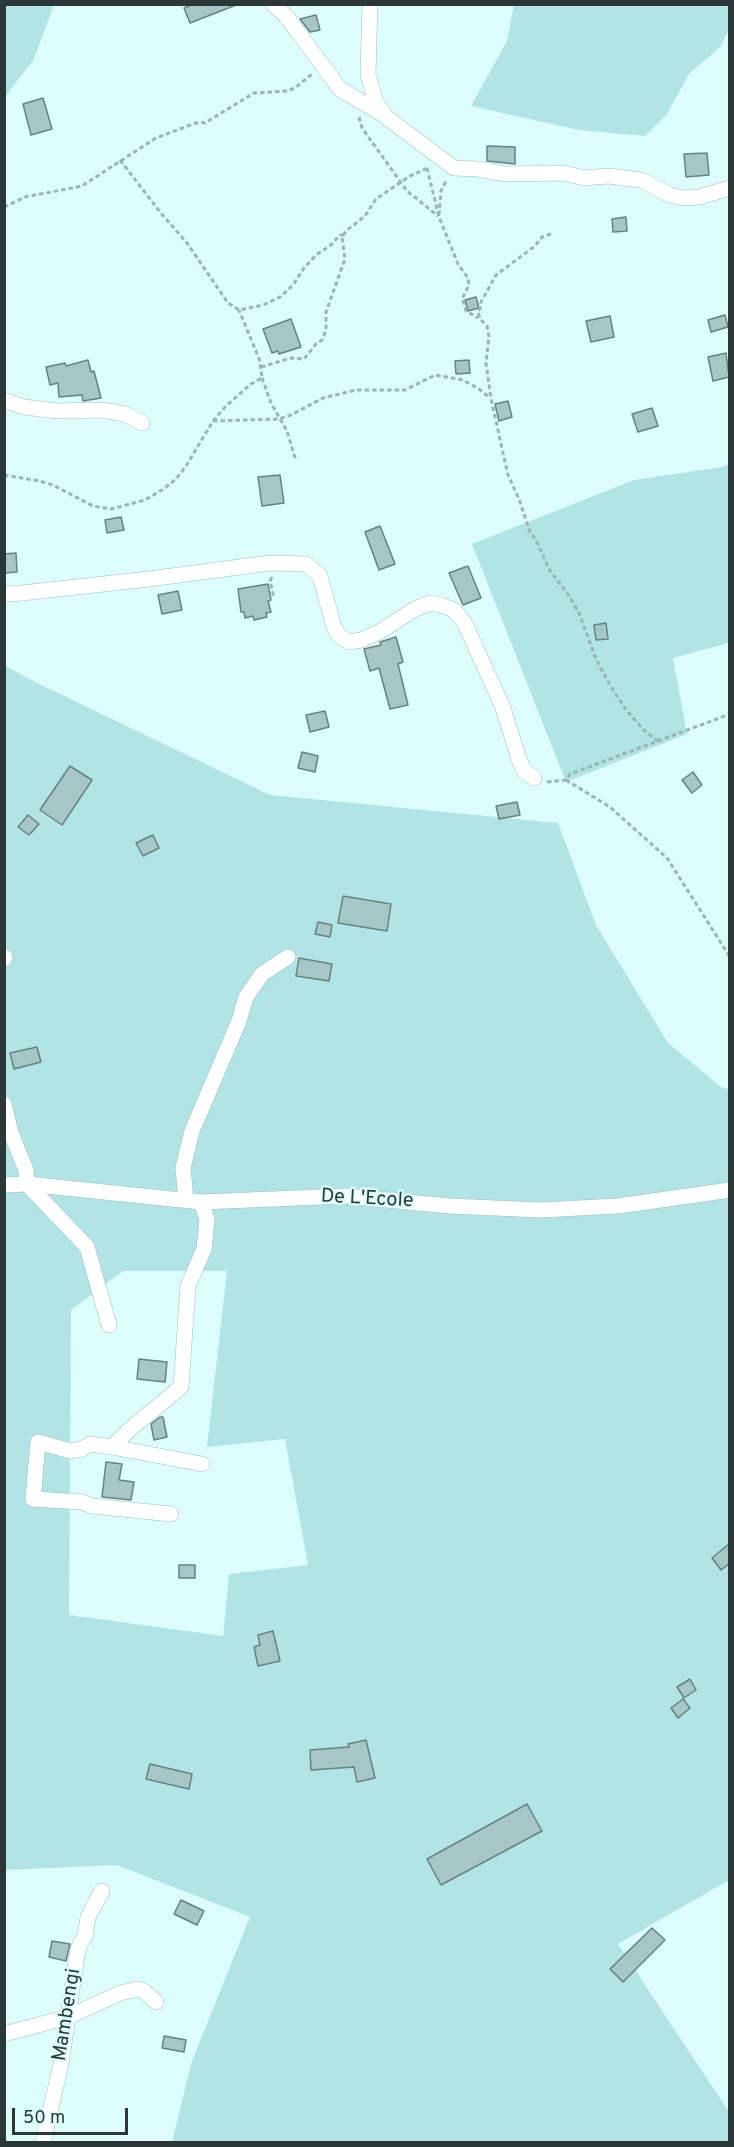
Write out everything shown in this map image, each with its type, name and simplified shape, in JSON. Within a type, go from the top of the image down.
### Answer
[{"type":"street","points":[[273,4],[286,16],[340,89],[386,117],[450,165],[506,174],[564,173],[584,178],[608,176],[641,180],[670,195],[683,198],[729,188]]},
{"type":"street","points":[[370,4],[368,75],[376,102],[386,117]]},
{"type":"street","points":[[4,400],[24,407],[57,411],[102,410],[125,414],[142,423]]},
{"type":"street","points":[[4,593],[13,594],[150,579],[270,562],[306,564],[320,576],[334,627],[339,636],[349,642],[361,640],[379,632],[415,609],[430,603],[441,604],[454,610],[464,622],[502,705],[524,771],[534,778]]},
{"type":"street","points":[[112,1447],[181,1387],[188,1286],[204,1249],[207,1219],[194,1201],[183,1168],[192,1131],[239,1021],[246,997],[262,974],[288,957]]},
{"type":"street","points":[[4,1104],[11,1133],[26,1170],[27,1184],[87,1246],[109,1325]]},
{"type":"street","name":"De L'Ecole","points":[[4,1185],[27,1184],[194,1201],[346,1196],[449,1206],[541,1210],[618,1206],[729,1190]]},
{"type":"street","points":[[171,1514],[92,1506],[82,1502],[33,1499],[38,1442],[70,1451],[82,1449],[90,1444],[201,1464]]},
{"type":"street","name":"Mambengi","points":[[43,2142],[61,2064],[80,1944],[85,1936],[88,1917],[102,1891]]},
{"type":"street","points":[[4,2034],[68,2017],[120,1993],[138,1989],[144,1990],[156,2002]]},
{"type":"path","points":[[4,207],[24,197],[82,186],[156,138],[193,124],[213,120],[254,93],[288,91],[316,70],[324,67]]},
{"type":"path","points":[[354,99],[362,128],[401,182],[415,198],[439,217]]},
{"type":"path","points":[[425,147],[427,168],[439,217],[458,264],[468,278],[469,285],[462,299],[466,311],[487,326],[489,337],[486,363],[491,399],[508,475],[530,532],[550,572],[570,597],[579,613],[596,659],[611,687],[627,711],[657,741]]},
{"type":"path","points":[[120,160],[187,243],[228,303],[239,310],[261,361],[262,378],[271,403],[287,432],[296,461]]},
{"type":"path","points":[[239,310],[263,305],[280,297],[293,285],[299,274],[316,255],[331,245],[340,235],[344,235],[364,216],[376,199],[420,170],[450,165],[442,187],[439,217]]},
{"type":"path","points":[[480,319],[478,311],[481,302],[496,275],[535,246],[542,237],[551,234]]},
{"type":"path","points":[[261,367],[291,358],[304,359],[321,340],[326,330],[326,312],[345,259],[344,235]]},
{"type":"path","points":[[213,421],[279,419],[323,398],[356,390],[405,390],[435,375],[464,380],[491,399]]},
{"type":"path","points":[[4,475],[53,485],[93,506],[111,509],[128,506],[154,495],[176,479],[213,421],[240,393],[262,378]]},
{"type":"path","points":[[566,780],[570,774],[729,714]]},
{"type":"path","points":[[534,778],[547,782],[566,780],[610,807],[667,858],[729,957]]},
{"type":"shaded area","points":[[5,4],[54,5],[34,59],[5,97]]},
{"type":"shaded area","points":[[514,5],[729,5],[729,29],[720,47],[689,74],[667,114],[645,136],[579,130],[471,106],[507,41]]},
{"type":"shaded area","points":[[729,464],[729,643],[673,658],[687,734],[566,782],[472,544],[634,480]]},
{"type":"shaded area","points":[[4,665],[270,795],[558,823],[596,925],[668,1043],[721,1087],[729,1089],[729,1880],[618,1944],[729,2112],[729,2142],[172,2142],[192,2061],[250,1917],[117,1865],[5,1870]],"holes":[[[123,1271],[227,1271],[207,1447],[285,1439],[308,1565],[229,1574],[223,1636],[69,1615],[71,1310]]]},
{"type":"building","points":[[194,4],[236,5],[190,23],[184,8]]},
{"type":"building","points":[[316,15],[320,30],[310,32],[300,19]]},
{"type":"building","points":[[43,98],[52,129],[31,135],[23,104]]},
{"type":"building","points":[[487,146],[515,147],[515,164],[487,161]]},
{"type":"building","points":[[707,153],[709,175],[686,177],[684,154]]},
{"type":"building","points":[[626,217],[627,231],[613,232],[612,219]]},
{"type":"building","points":[[476,297],[479,308],[468,311],[465,300]]},
{"type":"building","points":[[725,315],[728,327],[711,332],[708,320]]},
{"type":"building","points":[[610,316],[614,337],[591,342],[586,321]]},
{"type":"building","points":[[291,319],[301,347],[279,354],[278,351],[272,353],[263,329]]},
{"type":"building","points":[[726,353],[729,377],[713,381],[708,357]]},
{"type":"building","points":[[88,360],[91,372],[94,371],[101,398],[83,401],[82,395],[59,397],[58,383],[50,385],[46,367],[65,363],[66,366]]},
{"type":"building","points":[[469,360],[470,373],[456,374],[455,361]]},
{"type":"building","points":[[508,401],[512,417],[499,421],[495,404]]},
{"type":"building","points":[[652,408],[658,426],[638,432],[632,414]]},
{"type":"building","points":[[280,475],[284,503],[262,506],[258,477]]},
{"type":"building","points":[[121,517],[124,530],[107,533],[105,520]]},
{"type":"building","points":[[380,526],[395,564],[379,570],[365,532]]},
{"type":"building","points":[[16,553],[17,572],[4,573],[4,554]]},
{"type":"building","points":[[468,566],[481,598],[463,605],[449,573]]},
{"type":"building","points":[[268,584],[271,600],[268,601],[271,612],[266,613],[267,617],[254,620],[253,616],[245,618],[244,612],[241,612],[238,589]]},
{"type":"building","points":[[178,591],[182,610],[162,614],[158,595]]},
{"type":"building","points":[[606,623],[608,639],[596,640],[594,625]]},
{"type":"building","points":[[396,637],[403,662],[398,664],[408,705],[390,709],[379,668],[370,671],[364,649],[381,645],[380,642]]},
{"type":"building","points":[[325,711],[329,727],[310,732],[306,715]]},
{"type":"building","points":[[302,752],[318,756],[315,772],[298,768]]},
{"type":"building","points":[[70,766],[92,780],[62,825],[40,810]]},
{"type":"building","points":[[693,772],[702,785],[692,793],[682,780]]},
{"type":"building","points":[[517,802],[520,815],[499,819],[496,806]]},
{"type":"building","points":[[28,815],[39,824],[29,835],[18,827]]},
{"type":"building","points":[[153,835],[159,848],[143,856],[136,843]]},
{"type":"building","points":[[343,896],[391,904],[387,931],[338,923]]},
{"type":"building","points":[[318,922],[332,925],[330,937],[315,934]]},
{"type":"building","points":[[299,958],[332,964],[329,981],[296,976]]},
{"type":"building","points":[[37,1047],[41,1062],[14,1069],[10,1053]]},
{"type":"building","points":[[139,1359],[167,1362],[165,1382],[137,1379]]},
{"type":"building","points":[[163,1417],[167,1437],[154,1440],[151,1424]]},
{"type":"building","points":[[106,1462],[122,1464],[119,1480],[134,1482],[131,1500],[102,1497]]},
{"type":"building","points":[[729,1544],[729,1564],[721,1570],[712,1558]]},
{"type":"building","points":[[179,1565],[195,1565],[195,1578],[179,1578]]},
{"type":"building","points":[[273,1631],[280,1661],[258,1666],[254,1647],[260,1645],[258,1635]]},
{"type":"building","points":[[690,1679],[696,1690],[684,1698],[677,1687]]},
{"type":"building","points":[[683,1699],[690,1708],[678,1718],[671,1708]]},
{"type":"building","points":[[366,1740],[375,1778],[357,1782],[354,1767],[311,1770],[310,1750],[349,1747],[348,1744]]},
{"type":"building","points":[[150,1764],[192,1774],[189,1789],[146,1779]]},
{"type":"building","points":[[527,1804],[542,1831],[441,1885],[427,1859]]},
{"type":"building","points":[[181,1900],[204,1911],[197,1925],[174,1914]]},
{"type":"building","points":[[652,1928],[665,1940],[623,1982],[610,1969]]},
{"type":"building","points":[[52,1941],[70,1944],[66,1961],[49,1957]]},
{"type":"building","points":[[164,2036],[186,2040],[184,2052],[162,2048]]}]
